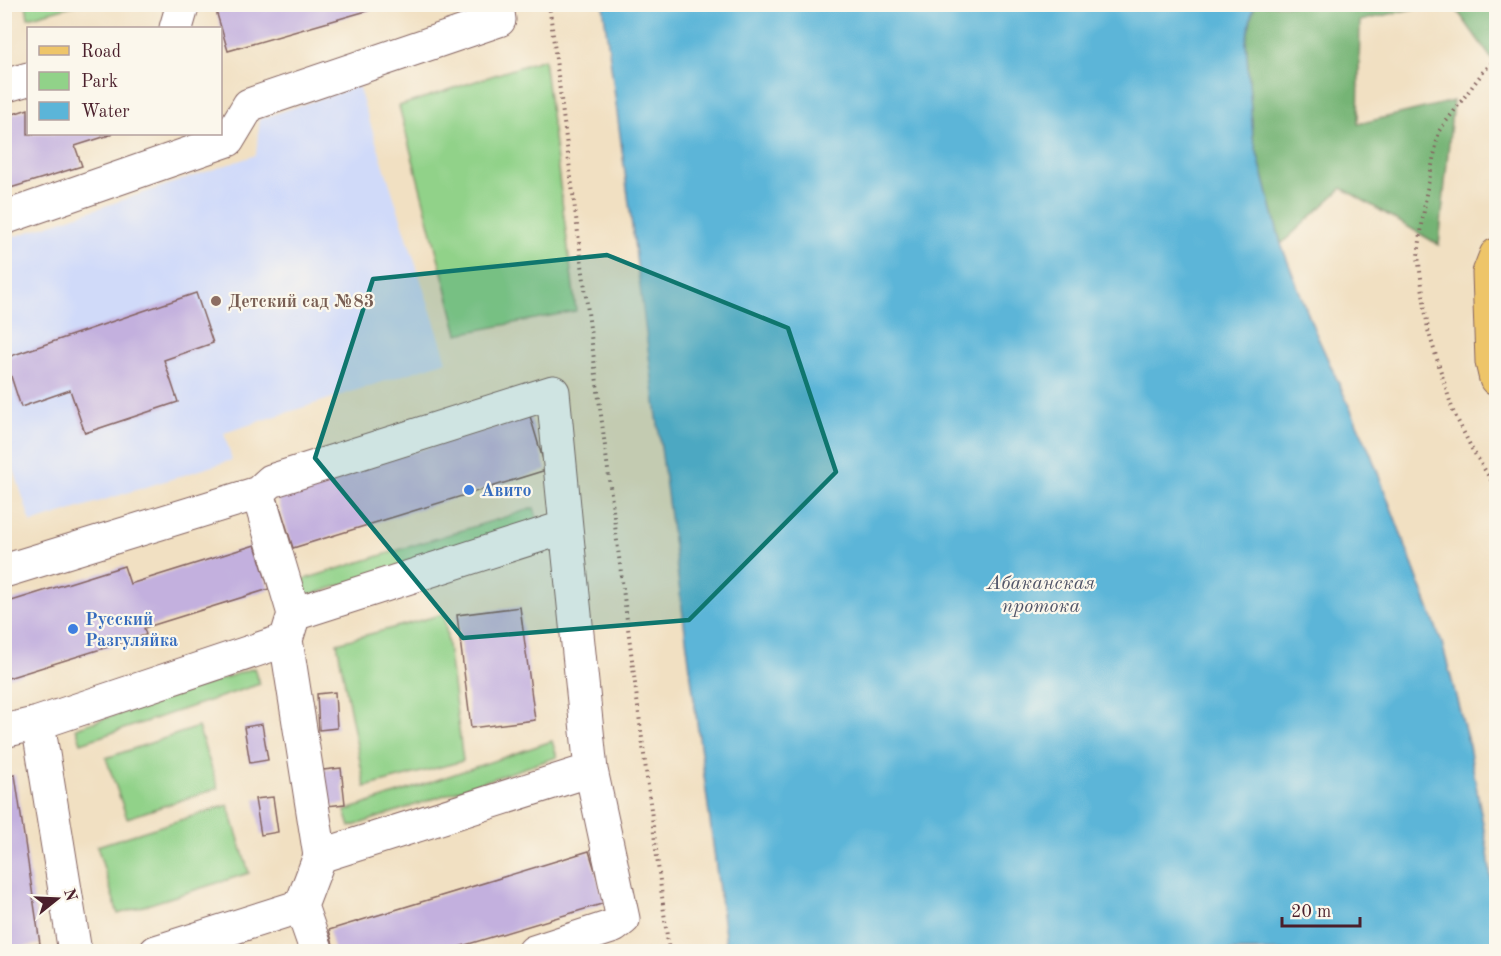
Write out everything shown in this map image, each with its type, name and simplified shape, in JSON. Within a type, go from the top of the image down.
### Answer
[{"type":"main road","points":[[1497,255],[1489,273],[1492,362],[1497,379]]},
{"type":"lane","points":[[176,27],[183,4]]},
{"type":"lane","points":[[4,218],[228,140],[249,105],[498,12]]},
{"type":"lane","points":[[4,86],[27,79]]},
{"type":"lane","points":[[4,571],[258,493],[271,481],[554,392],[591,770],[623,919],[614,926],[534,951]]},
{"type":"lane","points":[[258,493],[290,627],[320,856],[301,906],[317,951]]},
{"type":"lane","points":[[4,731],[38,723],[290,627],[566,527]]},
{"type":"lane","points":[[38,723],[75,951]]},
{"type":"lane","points":[[320,856],[591,770]]},
{"type":"lane","points":[[156,951],[301,906]]},
{"type":"path","points":[[549,4],[669,951]]},
{"type":"path","points":[[1497,59],[1483,72],[1439,130],[1426,195],[1418,256],[1428,330],[1453,411],[1472,449],[1497,488]]},
{"type":"highlighted area","points":[[607,255],[788,328],[836,472],[689,620],[463,638],[315,458],[373,279]]},
{"type":"shaded area","name":"Детский сад №83","points":[[358,86],[447,361],[224,433],[232,460],[31,523],[5,441],[4,240],[256,155],[260,119]]},
{"type":"green space","points":[[26,4],[75,4],[75,5],[28,18]]},
{"type":"green space","points":[[1254,5],[1429,5],[1360,21],[1358,124],[1453,101],[1439,245],[1342,188],[1281,244],[1253,137],[1246,41]]},
{"type":"green space","points":[[1453,5],[1496,5],[1496,65]]},
{"type":"green space","points":[[544,59],[576,311],[458,334],[399,106]]},
{"type":"green space","points":[[534,508],[539,524],[297,599],[292,583]]},
{"type":"green space","points":[[444,614],[463,761],[365,787],[337,643]]},
{"type":"green space","points":[[254,668],[260,684],[81,743],[76,728]]},
{"type":"green space","points":[[198,727],[218,788],[127,818],[106,758]]},
{"type":"green space","points":[[552,741],[557,757],[350,827],[345,811]]},
{"type":"green space","points":[[228,805],[249,873],[118,914],[97,846]]},
{"type":"water","name":"Абаканская протока","points":[[603,5],[1254,5],[1246,41],[1253,137],[1281,244],[1314,329],[1370,452],[1442,643],[1469,746],[1488,852],[1496,924],[1496,951],[727,951]]},
{"type":"building","points":[[214,4],[403,4],[385,10],[384,6],[228,51]]},
{"type":"building","points":[[27,109],[27,135],[110,135],[75,146],[82,166],[4,190],[4,117]]},
{"type":"building","points":[[196,293],[213,343],[164,360],[178,402],[85,433],[70,390],[21,407],[5,358]]},
{"type":"building","points":[[530,416],[546,470],[293,548],[276,494]]},
{"type":"building","points":[[255,545],[269,589],[144,628],[146,635],[5,679],[5,603],[124,566],[130,584]]},
{"type":"building","points":[[520,607],[535,720],[471,728],[457,615]]},
{"type":"building","points":[[335,692],[337,728],[319,730],[317,694]]},
{"type":"building","points":[[262,724],[268,760],[250,763],[244,727]]},
{"type":"building","points":[[341,768],[345,804],[327,806],[323,770]]},
{"type":"building","points":[[15,775],[40,944],[4,950],[4,777]]},
{"type":"building","points":[[273,797],[278,832],[261,835],[255,799]]},
{"type":"building","points":[[589,851],[605,903],[442,952],[335,952],[329,930]]},
{"type":"place","name":"Детский сад №83","points":[[216,301]]},
{"type":"place","name":"Авито","points":[[469,490]]},
{"type":"place","name":"Русский Разгуляйка","points":[[73,629]]}]
